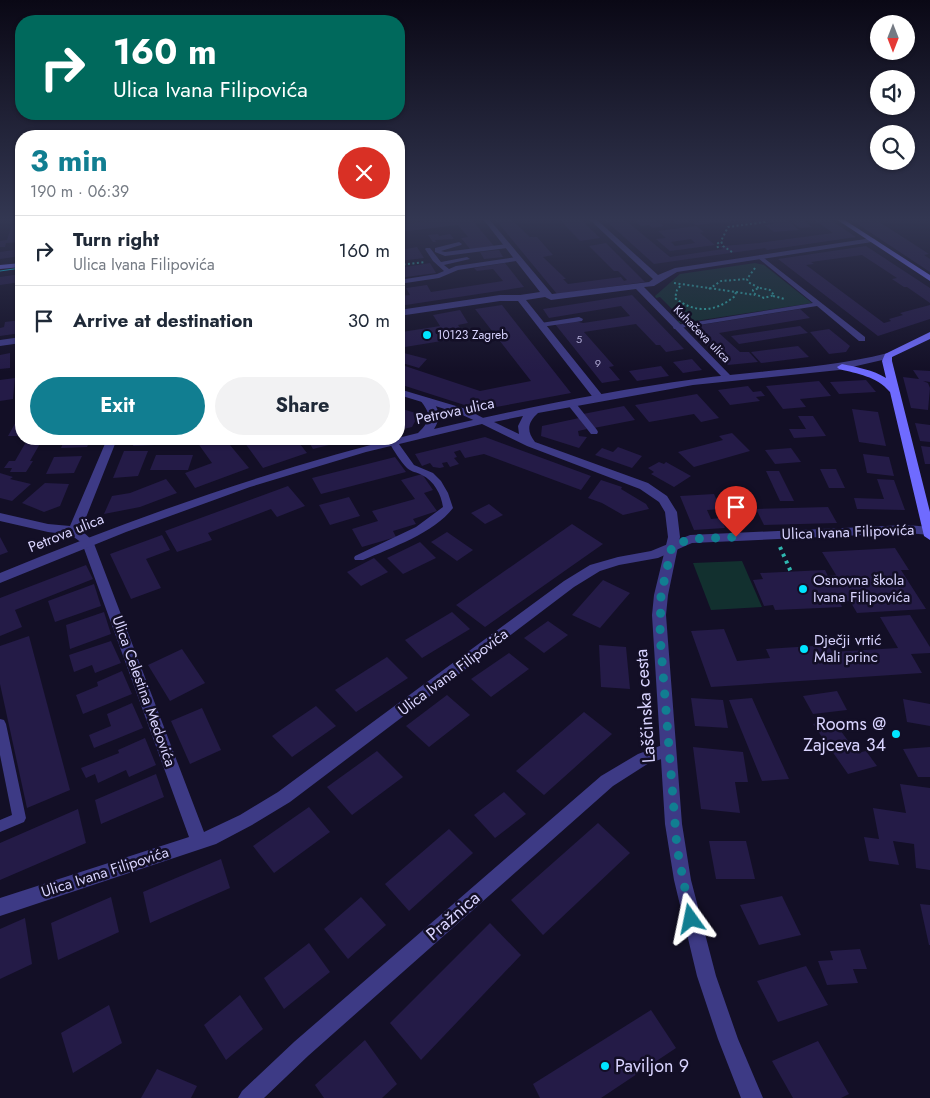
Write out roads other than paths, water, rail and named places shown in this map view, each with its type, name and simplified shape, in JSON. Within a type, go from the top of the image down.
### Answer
[{"type":"main road","points":[[917,270],[930,279]]},
{"type":"main road","name":"Petrova ulica","points":[[888,356],[930,335]]},
{"type":"main road","points":[[888,356],[887,364],[929,533]]},
{"type":"main road","points":[[842,367],[877,376],[889,384],[895,392]]},
{"type":"street","points":[[526,270],[551,298],[651,284],[675,270]]},
{"type":"street","points":[[648,270],[660,279]]},
{"type":"street","name":"Kuhačeva ulica","points":[[638,286],[728,378]]},
{"type":"street","points":[[405,312],[500,298],[520,298],[546,294]]},
{"type":"street","points":[[520,298],[599,398]]},
{"type":"street","points":[[0,343],[15,341]]},
{"type":"street","name":"Petrova ulica","points":[[405,439],[484,420],[599,398],[728,378],[858,365],[888,356]]},
{"type":"street","name":"Laščinska cesta","points":[[405,394],[484,420],[531,444],[626,478],[651,490],[663,499],[671,512],[674,527],[672,546],[661,595],[659,615],[677,848],[691,919],[735,1060],[752,1098]]},
{"type":"street","points":[[422,434],[432,425],[434,417],[432,406],[425,400]]},
{"type":"street","points":[[531,444],[526,438],[523,429],[526,420],[534,410]]},
{"type":"street","points":[[74,531],[110,445]]},
{"type":"street","name":"Petrova ulica","points":[[0,578],[87,542],[252,483],[383,445]]},
{"type":"street","points":[[0,517],[48,528],[74,531],[87,542]]},
{"type":"street","name":"Ulica Ivana Filipovića","points":[[0,907],[199,841],[246,820],[284,797],[583,574],[609,563],[654,555],[672,546],[697,538],[907,529],[929,533]]},
{"type":"street","name":"Ulica Celestina Medovića","points":[[87,542],[199,841]]},
{"type":"street","name":"Pražnica","points":[[248,1098],[301,1048],[608,781],[629,765],[668,750]]},
{"type":"lane","points":[[405,281],[438,276],[452,270]]},
{"type":"lane","points":[[776,270],[862,339]]},
{"type":"lane","points":[[677,327],[819,304]]},
{"type":"lane","points":[[540,325],[579,319]]},
{"type":"lane","points":[[571,403],[594,432]]},
{"type":"lane","points":[[359,558],[383,548],[421,527],[443,514],[448,508],[447,500],[432,477],[425,472],[414,470],[395,445]]},
{"type":"lane","points":[[0,724],[19,818],[0,826]]},
{"type":"tram line","points":[[0,271],[5,270]]},
{"type":"place","name":"10123 Zagreb","points":[[427,335]]},
{"type":"place","name":"Osnovna škola Ivana Filipovića","points":[[803,589]]},
{"type":"place","name":"Dječji vrtić Mali princ","points":[[804,649]]},
{"type":"place","name":"Rooms @ Zajceva 34","points":[[896,734]]},
{"type":"place","name":"Paviljon 9","points":[[605,1066]]}]
